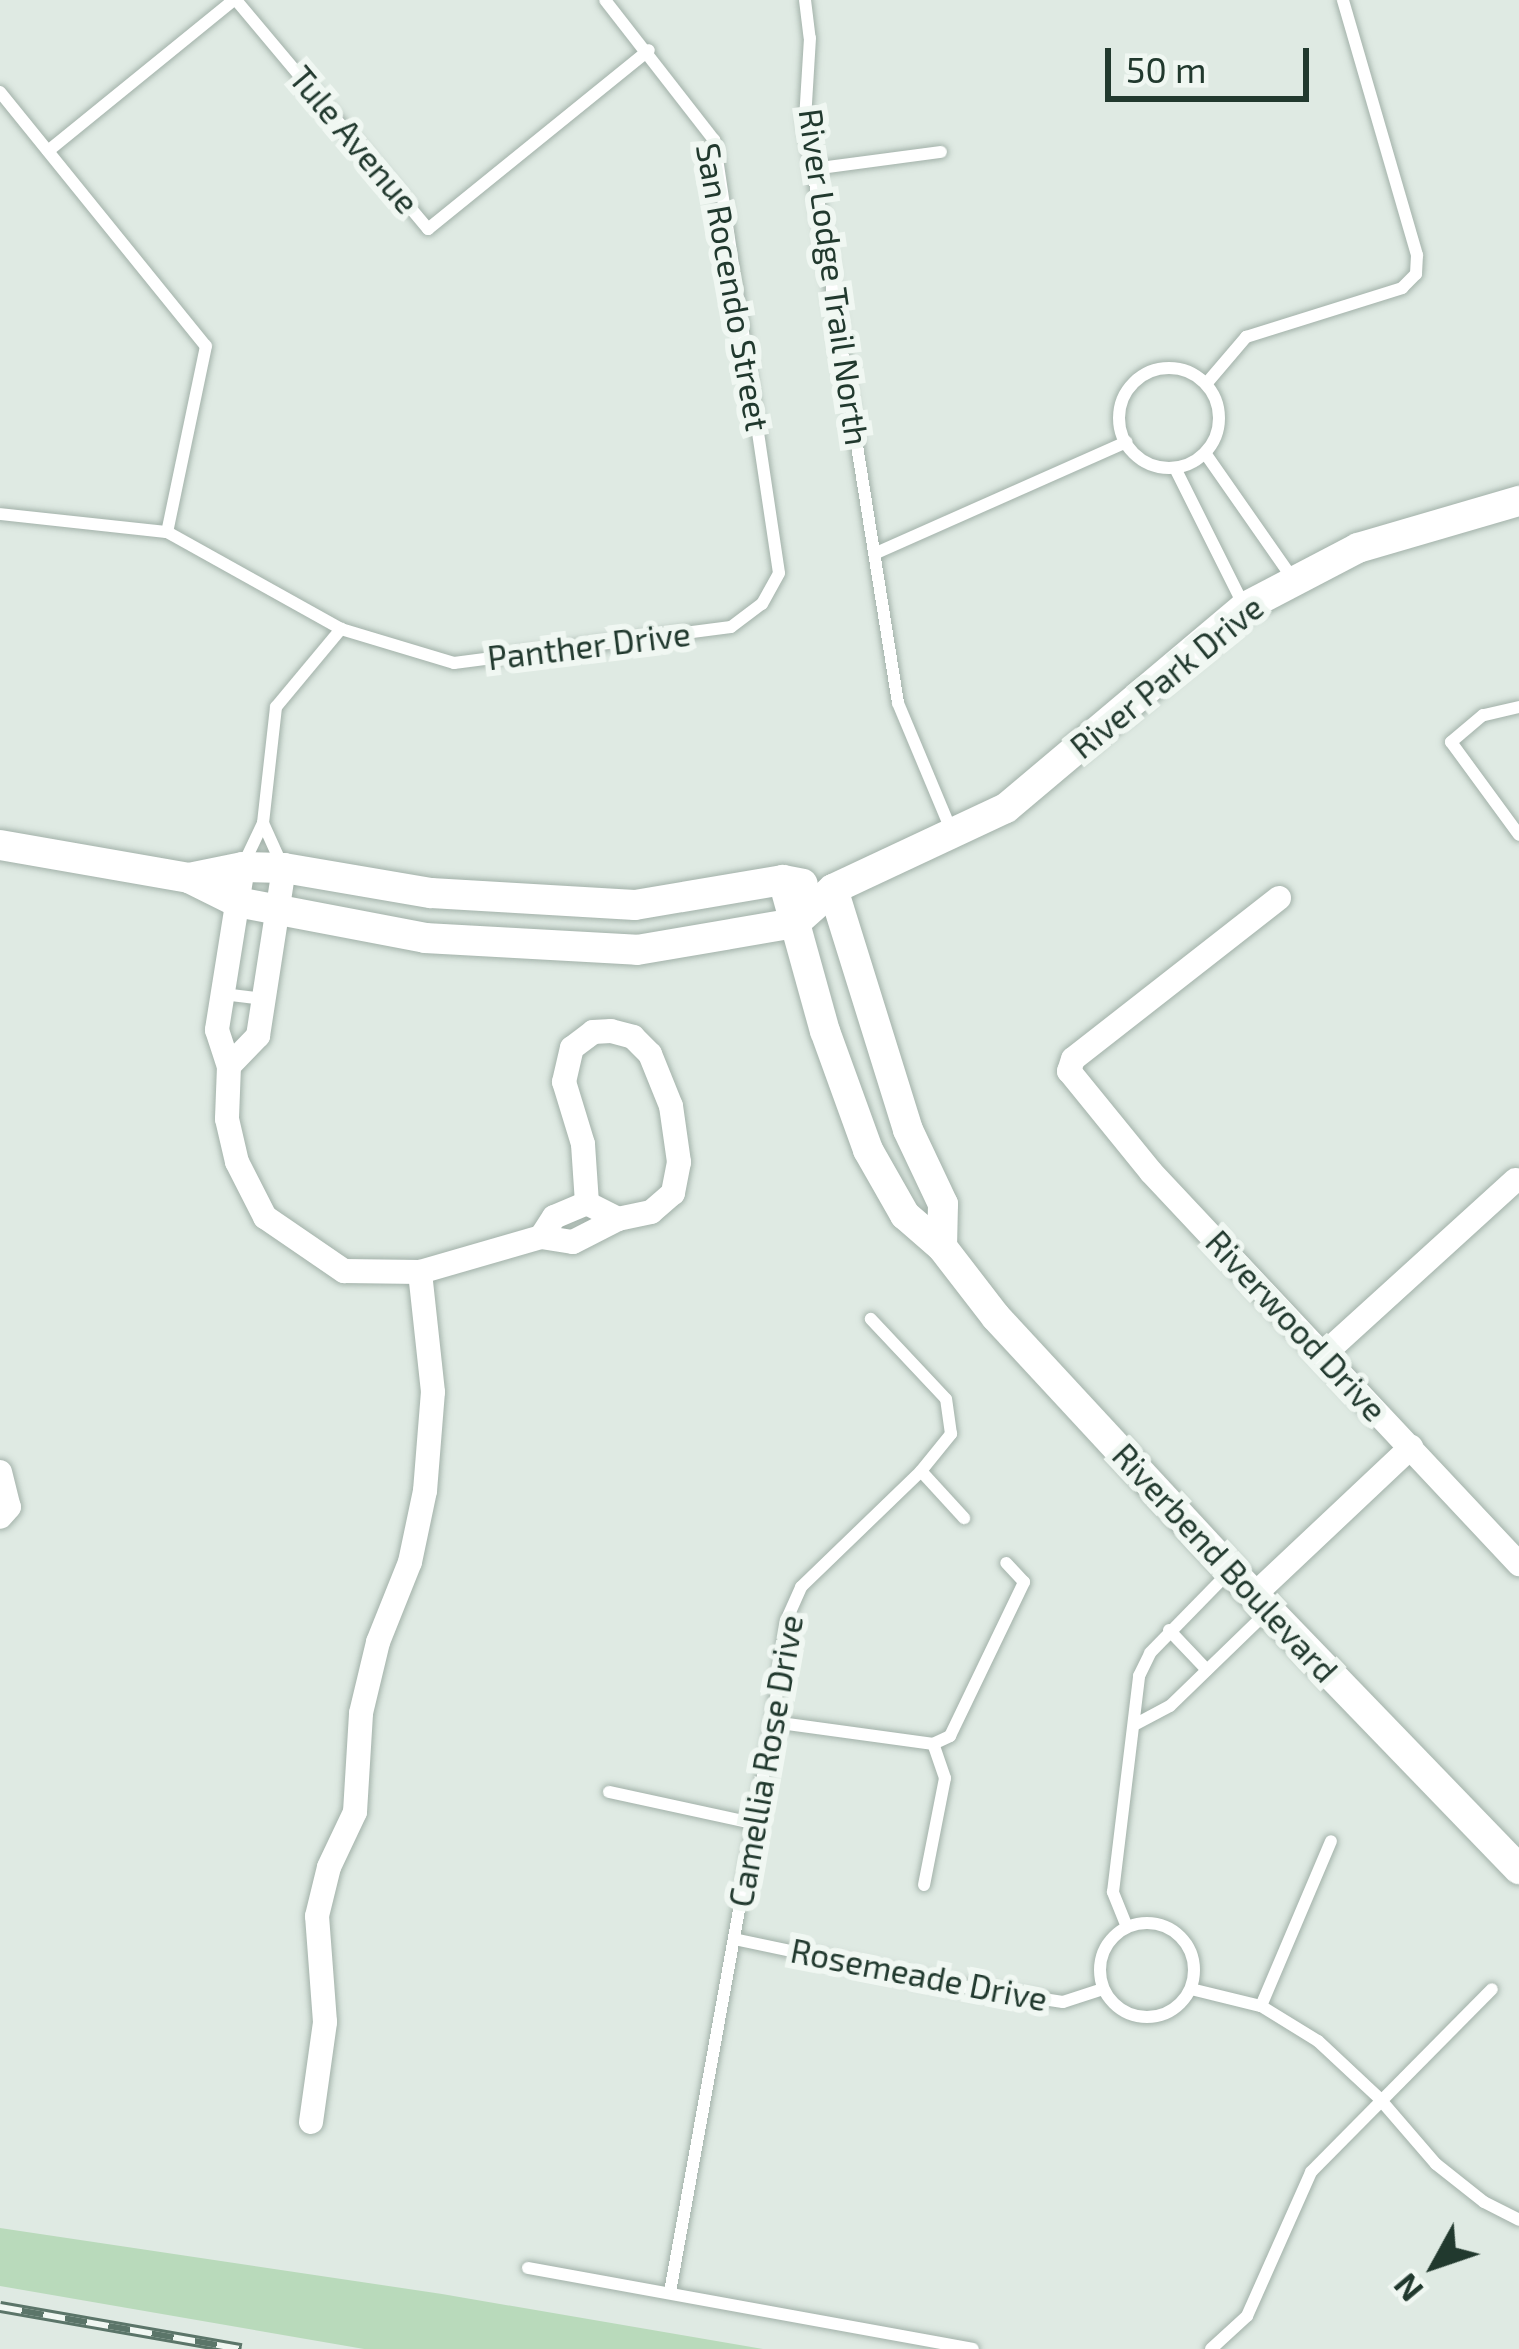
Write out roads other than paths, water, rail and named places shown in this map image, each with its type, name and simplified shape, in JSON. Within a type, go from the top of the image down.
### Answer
[{"type":"street","name":"River Park Drive","points":[[795,923],[832,889],[954,837],[1006,808],[1245,608],[1358,548],[1519,501]]},
{"type":"street","points":[[0,845],[189,878],[237,902],[425,938],[637,950],[795,923]]},
{"type":"street","points":[[243,867],[218,1030],[230,1066],[227,1119],[237,1162],[265,1217],[344,1271],[420,1272],[541,1238],[572,1242],[618,1219],[651,1212],[673,1193],[679,1162],[671,1106],[650,1054],[633,1037],[610,1031],[593,1033],[572,1048],[564,1082],[583,1144],[587,1203]]},
{"type":"street","points":[[189,878],[243,867],[284,868],[470,897],[635,905],[783,880],[832,889],[908,1130],[943,1204],[942,1247]]},
{"type":"street","points":[[230,1066],[258,1036],[284,868]]},
{"type":"street","name":"Riverbend Boulevard","points":[[783,880],[825,1031],[868,1150],[905,1215],[942,1247],[996,1317],[1230,1570],[1519,1869]]},
{"type":"street","name":"Riverwood Drive","points":[[1279,898],[1073,1059],[1070,1071],[1151,1172],[1519,1564]]},
{"type":"street","points":[[1323,1355],[1515,1180]]},
{"type":"street","points":[[541,1238],[554,1217],[587,1203]]},
{"type":"street","points":[[587,1203],[618,1219]]},
{"type":"street","points":[[311,2122],[326,2022],[317,1916],[329,1867],[355,1812],[361,1713],[379,1642],[410,1562],[424,1491],[433,1392],[420,1272]]},
{"type":"street","points":[[1261,1602],[1411,1447]]},
{"type":"street","points":[[0,1472],[9,1507],[0,1517]]},
{"type":"lane","name":"Tule Avenue","points":[[47,151],[235,0],[428,229],[649,50]]},
{"type":"lane","name":"San Rocendo Street","points":[[605,0],[649,50],[714,140],[779,573],[762,604]]},
{"type":"lane","name":"River Lodge Trail North","points":[[805,0],[810,38],[805,118],[898,703],[954,837]]},
{"type":"lane","points":[[1206,384],[1246,337],[1402,288],[1416,274],[1417,255],[1343,0]]},
{"type":"lane","points":[[0,92],[206,346],[167,532]]},
{"type":"lane","points":[[813,169],[941,152]]},
{"type":"lane","points":[[1173,368],[1206,384],[1219,411],[1219,427],[1205,453],[1174,468],[1140,459],[1126,442],[1120,410],[1138,379],[1173,368]]},
{"type":"lane","points":[[876,553],[1126,442]]},
{"type":"lane","points":[[1205,453],[1294,580]]},
{"type":"lane","points":[[1174,468],[1245,608]]},
{"type":"lane","name":"Panther Drive","points":[[0,514],[167,532],[341,628],[454,663],[731,627],[762,604]]},
{"type":"lane","points":[[243,867],[263,823],[276,707],[341,628]]},
{"type":"lane","points":[[1519,706],[1483,715],[1451,742],[1519,835]]},
{"type":"lane","points":[[263,823],[284,868]]},
{"type":"lane","points":[[223,994],[265,1000]]},
{"type":"lane","name":"Camellia Rose Drive","points":[[670,2292],[773,1722],[786,1621],[801,1587],[946,1446],[952,1412],[871,1319]]},
{"type":"lane","points":[[921,1472],[964,1518]]},
{"type":"lane","points":[[773,1722],[933,1744],[950,1736],[1024,1582],[1006,1563]]},
{"type":"lane","points":[[1126,1927],[1112,1892],[1139,1676],[1150,1652],[1230,1570]]},
{"type":"lane","points":[[1136,1724],[1170,1706],[1207,1670],[1261,1602]]},
{"type":"lane","points":[[1169,1630],[1207,1670]]},
{"type":"lane","points":[[924,1885],[944,1778],[933,1744]]},
{"type":"lane","points":[[609,1792],[752,1823]]},
{"type":"lane","points":[[1261,2006],[1331,1841]]},
{"type":"lane","points":[[1160,1924],[1181,1937],[1195,1967],[1191,1989],[1177,2007],[1151,2018],[1123,2012],[1103,1989],[1103,1951],[1126,1927],[1160,1924]]},
{"type":"lane","name":"Rosemeade Drive","points":[[734,1940],[953,1985],[1063,2002],[1103,1989]]},
{"type":"lane","points":[[1191,1989],[1261,2006],[1318,2041],[1379,2098],[1436,2164],[1484,2202],[1519,2220]]},
{"type":"lane","points":[[1211,2349],[1246,2316],[1311,2172],[1379,2098],[1492,1989]]},
{"type":"lane","points":[[528,2268],[973,2349]]},
{"type":"railway","points":[[0,2307],[241,2349]]}]
